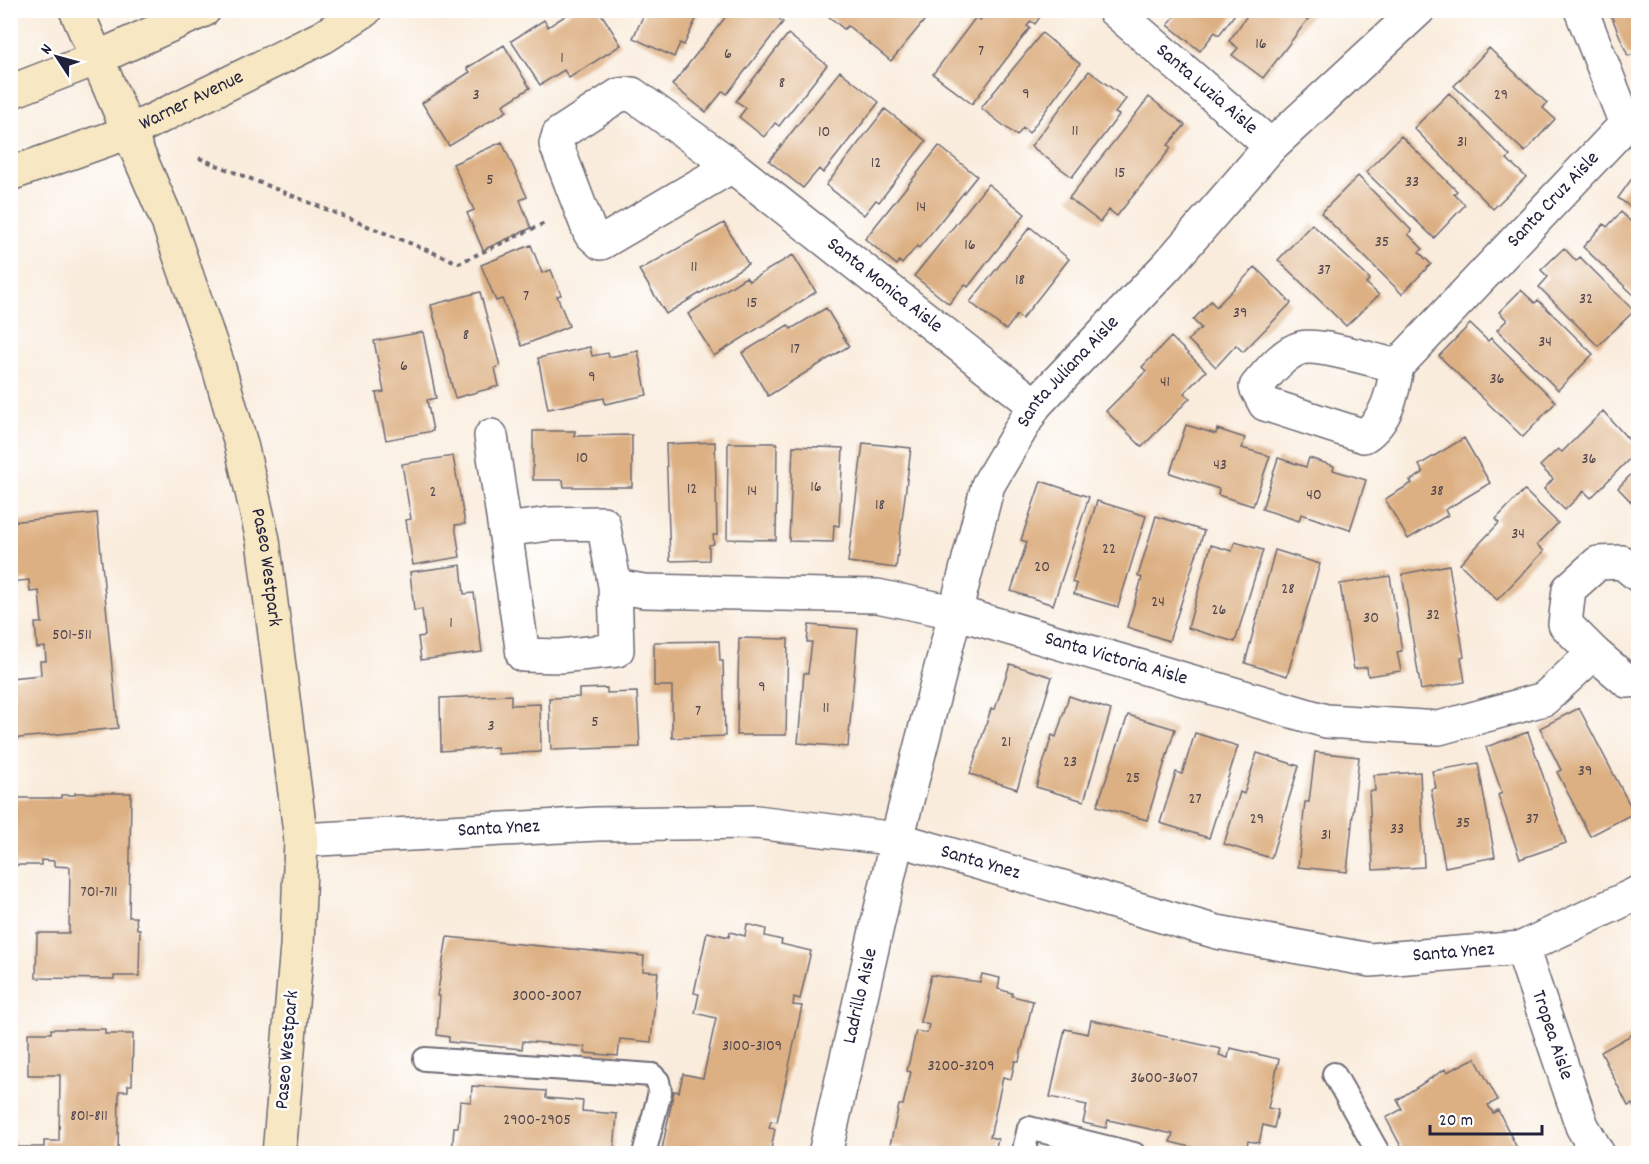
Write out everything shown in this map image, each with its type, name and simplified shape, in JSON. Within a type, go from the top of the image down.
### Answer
[{"type":"street","name":"Paseo Westpark","points":[[76,10],[95,59],[168,222],[219,368],[242,444],[262,540],[301,840],[297,946],[279,1154]]},
{"type":"street","points":[[10,92],[95,59],[204,10]]},
{"type":"street","name":"Warner Avenue","points":[[10,174],[129,132],[323,37],[365,10]]},
{"type":"street","name":"Santa Luzia Aisle","points":[[1114,10],[1271,146]]},
{"type":"street","name":"Santa Juliana Aisle","points":[[897,839],[988,485],[1035,405],[1168,265],[1271,146],[1418,10]]},
{"type":"street","name":"Santa Cruz Aisle","points":[[1397,366],[1626,124],[1581,10]]},
{"type":"street","name":"Santa Monica Aisle","points":[[732,166],[601,243],[590,233],[556,144],[559,134],[619,95],[632,94],[732,166],[1035,405]]},
{"type":"street","points":[[491,436],[523,655],[560,656],[617,650],[615,586],[603,523],[549,524],[506,530]]},
{"type":"street","points":[[1638,575],[1622,562],[1598,563],[1569,589],[1565,624],[1627,681],[1638,680]]},
{"type":"street","name":"Santa Victoria Aisle","points":[[615,586],[644,591],[877,596],[954,612],[1326,721],[1338,722],[1439,728],[1544,699],[1594,653]]},
{"type":"street","name":"Santa Ynez","points":[[301,840],[597,824],[756,822],[897,839],[1217,932],[1370,960],[1522,948],[1638,893]]},
{"type":"street","name":"Ladrillo Aisle","points":[[825,1154],[897,839]]},
{"type":"street","name":"Tropea Aisle","points":[[1522,948],[1582,1126],[1598,1154]]},
{"type":"lane","points":[[425,1059],[652,1076],[658,1081],[660,1092],[644,1154]]},
{"type":"lane","points":[[1334,1074],[1379,1154]]},
{"type":"lane","points":[[1023,1154],[1029,1128],[1134,1154]]},
{"type":"path","points":[[199,158],[459,263],[580,207]]},
{"type":"building","points":[[574,10],[599,10],[621,45],[569,78],[564,70],[540,85],[511,41],[544,20],[548,27]]},
{"type":"building","points":[[646,10],[700,10],[684,45],[680,43],[674,57],[633,38]]},
{"type":"building","points":[[731,10],[769,10],[783,22],[727,94],[723,91],[706,112],[672,85]]},
{"type":"building","points":[[821,10],[911,10],[924,21],[891,61],[848,26],[844,29]]},
{"type":"building","points":[[988,10],[1045,10],[1035,24],[1031,21],[1027,26],[1030,28],[972,104],[933,74],[976,17],[980,20]]},
{"type":"building","points":[[1179,10],[1238,10],[1219,35],[1215,32],[1200,51],[1168,25]]},
{"type":"building","points":[[1251,10],[1315,10],[1263,78],[1232,55],[1238,48],[1229,41]]},
{"type":"building","points":[[1615,10],[1638,10],[1638,52],[1628,56],[1610,13]]},
{"type":"building","points":[[1042,33],[1080,64],[1029,133],[1023,128],[1017,136],[981,108]]},
{"type":"building","points":[[788,34],[827,65],[779,126],[775,123],[764,137],[739,117],[746,108],[736,101]]},
{"type":"building","points":[[504,45],[530,88],[503,105],[507,111],[449,146],[422,103],[470,72],[467,68]]},
{"type":"building","points":[[1489,48],[1547,103],[1543,108],[1555,119],[1525,152],[1454,86]]},
{"type":"building","points":[[840,71],[879,102],[823,173],[819,169],[803,188],[769,161]]},
{"type":"building","points":[[1089,71],[1126,99],[1115,113],[1119,115],[1072,177],[1031,146]]},
{"type":"building","points":[[1449,93],[1510,156],[1507,159],[1526,177],[1493,209],[1414,128]]},
{"type":"building","points":[[1149,97],[1185,125],[1168,145],[1171,148],[1117,216],[1109,210],[1100,222],[1069,198]]},
{"type":"building","points":[[885,109],[926,141],[879,202],[876,200],[864,215],[826,185]]},
{"type":"building","points":[[1401,136],[1457,191],[1454,194],[1465,205],[1434,238],[1366,172]]},
{"type":"building","points":[[502,142],[527,197],[520,200],[531,228],[483,250],[467,213],[474,210],[453,164]]},
{"type":"building","points":[[939,146],[977,176],[919,248],[917,246],[902,264],[899,261],[897,265],[865,239]]},
{"type":"building","points":[[1638,170],[1638,212],[1618,198]]},
{"type":"building","points":[[1358,176],[1412,231],[1408,234],[1423,249],[1419,252],[1431,264],[1402,294],[1321,213]]},
{"type":"building","points":[[988,184],[1025,214],[968,287],[965,284],[949,304],[914,276]]},
{"type":"building","points":[[1621,212],[1638,229],[1638,299],[1583,247],[1604,224],[1607,227]]},
{"type":"building","points":[[724,223],[748,264],[666,314],[639,270]]},
{"type":"building","points":[[1312,224],[1370,279],[1366,283],[1379,295],[1346,326],[1278,260]]},
{"type":"building","points":[[1030,227],[1069,259],[1022,319],[1017,315],[1006,330],[970,302]]},
{"type":"building","points":[[531,245],[542,273],[551,270],[561,295],[557,296],[569,326],[522,346],[502,299],[496,301],[481,265]]},
{"type":"building","points":[[1564,248],[1576,261],[1580,257],[1634,311],[1598,346],[1539,287],[1548,277],[1541,270]]},
{"type":"building","points":[[793,255],[816,292],[714,356],[688,314],[746,277],[749,281]]},
{"type":"building","points":[[1255,267],[1291,303],[1243,352],[1236,345],[1216,367],[1188,340],[1201,328],[1193,320],[1211,301],[1216,307]]},
{"type":"building","points":[[1521,290],[1535,303],[1538,300],[1593,354],[1558,390],[1497,330],[1507,320],[1499,312]]},
{"type":"building","points":[[480,292],[500,366],[495,368],[499,386],[455,398],[431,305]]},
{"type":"building","points":[[826,308],[849,346],[768,396],[742,353],[788,325],[791,329]]},
{"type":"building","points":[[1470,324],[1488,341],[1491,338],[1556,402],[1523,437],[1439,356]]},
{"type":"building","points":[[423,332],[436,398],[427,400],[433,431],[386,440],[376,393],[384,392],[374,341]]},
{"type":"building","points":[[1171,337],[1206,371],[1184,393],[1190,398],[1142,447],[1106,411],[1146,371],[1142,367]]},
{"type":"building","points":[[590,347],[592,356],[608,353],[609,357],[638,351],[647,395],[605,404],[604,398],[548,409],[538,358]]},
{"type":"building","points":[[1603,411],[1638,450],[1591,498],[1584,491],[1565,510],[1544,489],[1553,479],[1540,466],[1558,449],[1562,452]]},
{"type":"building","points":[[1186,425],[1216,434],[1217,429],[1245,438],[1242,448],[1270,456],[1253,506],[1218,495],[1219,489],[1170,473]]},
{"type":"building","points":[[533,431],[575,431],[574,436],[632,435],[632,487],[564,487],[563,480],[533,480]]},
{"type":"building","points":[[1464,438],[1490,483],[1445,510],[1448,515],[1408,539],[1385,499],[1412,483],[1410,481],[1423,473],[1419,465]]},
{"type":"building","points":[[715,442],[717,535],[713,535],[714,544],[709,545],[709,560],[670,561],[666,444]]},
{"type":"building","points":[[728,443],[777,443],[776,540],[727,539]]},
{"type":"building","points":[[863,443],[911,448],[896,568],[848,562]]},
{"type":"building","points":[[793,446],[843,448],[839,526],[834,525],[833,542],[789,541]]},
{"type":"building","points":[[453,456],[465,524],[455,525],[460,557],[413,565],[406,520],[411,519],[402,464]]},
{"type":"building","points":[[1278,458],[1306,467],[1309,458],[1334,466],[1333,470],[1366,480],[1350,530],[1301,514],[1299,521],[1262,509]]},
{"type":"building","points":[[1638,467],[1638,509],[1618,488]]},
{"type":"building","points":[[1041,481],[1089,497],[1053,605],[1011,591],[1027,542],[1021,540]]},
{"type":"building","points":[[1524,490],[1558,523],[1537,545],[1544,551],[1497,600],[1460,564],[1499,523],[1496,519]]},
{"type":"building","points":[[1097,501],[1146,516],[1118,607],[1074,594],[1077,584],[1072,582]]},
{"type":"building","points":[[97,513],[118,728],[10,739],[10,678],[41,675],[40,661],[46,661],[45,647],[37,648],[35,623],[42,623],[39,591],[30,592],[29,580],[10,582],[10,522]]},
{"type":"building","points":[[1156,516],[1204,531],[1169,641],[1127,627],[1142,578],[1138,576]]},
{"type":"building","points":[[1235,542],[1263,550],[1235,642],[1188,628],[1211,545],[1232,551]]},
{"type":"building","points":[[1275,550],[1320,564],[1287,676],[1245,663]]},
{"type":"building","points":[[461,565],[464,594],[474,593],[482,652],[421,660],[418,637],[425,636],[422,609],[414,611],[410,572]]},
{"type":"building","points":[[1449,565],[1464,657],[1461,658],[1465,682],[1421,690],[1402,574]]},
{"type":"building","points":[[1390,576],[1402,651],[1397,652],[1401,671],[1368,676],[1367,667],[1354,669],[1340,584]]},
{"type":"building","points":[[809,625],[858,629],[848,747],[798,743],[804,673],[808,673],[812,642],[807,642]]},
{"type":"building","points":[[739,638],[788,639],[786,735],[737,735]]},
{"type":"building","points":[[719,641],[720,661],[723,661],[725,736],[672,738],[672,686],[654,686],[654,642]]},
{"type":"building","points":[[1010,664],[1052,677],[1017,789],[970,774],[991,709],[995,709]]},
{"type":"building","points":[[607,688],[607,693],[637,692],[640,747],[551,750],[549,698],[579,697],[579,689]]},
{"type":"building","points":[[511,695],[511,705],[540,704],[541,752],[498,754],[497,747],[441,751],[440,698]]},
{"type":"building","points":[[1069,696],[1111,710],[1084,801],[1036,787],[1052,735],[1056,737]]},
{"type":"building","points":[[1579,708],[1634,813],[1590,836],[1557,772],[1561,770],[1540,728]]},
{"type":"building","points":[[1128,715],[1175,729],[1147,820],[1097,806]]},
{"type":"building","points":[[1528,732],[1566,843],[1520,859],[1498,795],[1502,793],[1486,747]]},
{"type":"building","points":[[1195,733],[1238,746],[1209,838],[1160,823],[1176,772],[1182,774]]},
{"type":"building","points":[[1315,752],[1359,757],[1347,872],[1298,867],[1305,802],[1309,802]]},
{"type":"building","points":[[1257,753],[1299,766],[1271,858],[1224,844],[1240,792],[1244,794]]},
{"type":"building","points":[[1478,763],[1495,857],[1445,867],[1431,789],[1436,788],[1432,771]]},
{"type":"building","points":[[1420,772],[1424,867],[1373,870],[1369,791],[1375,791],[1374,775]]},
{"type":"building","points":[[75,793],[131,793],[129,917],[136,917],[137,929],[140,929],[139,976],[114,976],[114,979],[36,978],[37,933],[69,933],[70,867],[54,866],[54,861],[41,860],[41,865],[16,865],[16,860],[10,860],[10,798],[61,798],[61,795],[75,795]]},
{"type":"building","points":[[747,924],[766,929],[765,936],[782,940],[781,944],[811,951],[800,999],[794,997],[793,1005],[802,1006],[777,1122],[771,1121],[769,1128],[775,1129],[770,1154],[661,1154],[674,1091],[679,1092],[683,1074],[703,1078],[716,1018],[695,1013],[699,994],[694,993],[707,932],[729,937],[730,932],[745,936]]},
{"type":"building","points":[[447,937],[644,956],[643,971],[658,972],[651,1042],[620,1039],[618,1056],[585,1053],[585,1047],[523,1041],[522,1049],[449,1042],[449,1037],[437,1035],[440,996],[437,996]]},
{"type":"building","points":[[982,974],[1000,978],[998,989],[1012,993],[1012,996],[1033,1001],[1019,1061],[1015,1061],[1011,1079],[1003,1077],[990,1137],[998,1139],[994,1154],[903,1154],[904,1148],[890,1145],[899,1105],[903,1105],[911,1072],[907,1071],[916,1031],[927,1033],[929,1025],[920,1022],[931,975],[980,982]]},
{"type":"building","points":[[1091,1020],[1221,1049],[1219,1055],[1228,1058],[1230,1048],[1279,1059],[1268,1108],[1278,1110],[1274,1128],[1263,1125],[1259,1143],[1248,1141],[1245,1154],[1219,1154],[1170,1142],[1173,1134],[1108,1120],[1106,1128],[1083,1123],[1087,1105],[1050,1097],[1065,1029],[1088,1034]]},
{"type":"building","points":[[51,1029],[105,1029],[105,1034],[133,1034],[132,1085],[128,1085],[128,1091],[119,1091],[118,1154],[10,1154],[10,1141],[15,1141],[15,1147],[44,1147],[44,1141],[59,1141],[60,1075],[28,1075],[28,1033],[51,1033]]},
{"type":"building","points":[[1638,1031],[1638,1115],[1632,1104],[1628,1106],[1601,1052]]},
{"type":"building","points":[[1475,1058],[1498,1100],[1488,1105],[1493,1113],[1498,1110],[1520,1154],[1405,1154],[1386,1118],[1402,1109],[1397,1100],[1445,1069],[1447,1072]]},
{"type":"building","points":[[472,1086],[546,1091],[546,1098],[583,1101],[582,1111],[617,1114],[614,1154],[452,1154],[454,1127],[458,1127],[460,1101],[471,1102]]}]
